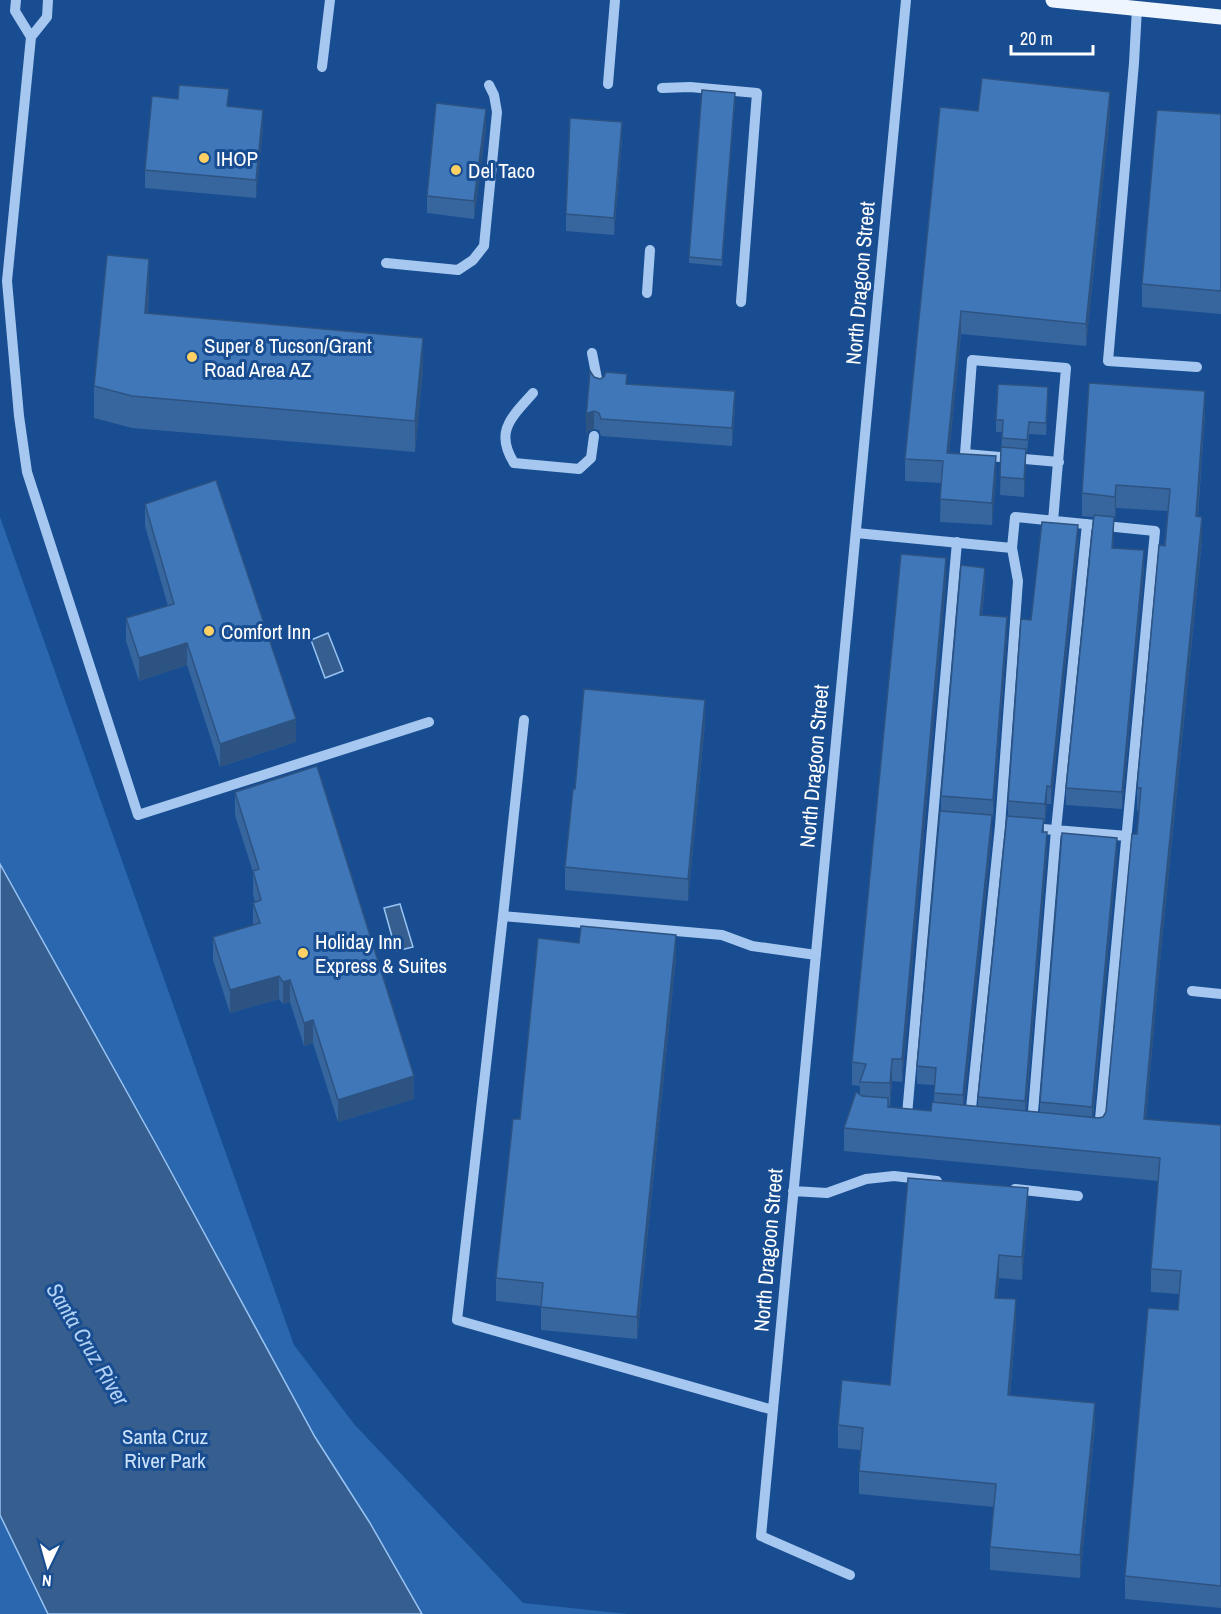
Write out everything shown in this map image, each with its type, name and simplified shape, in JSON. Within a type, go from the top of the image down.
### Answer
[{"type":"main road","points":[[1053,0],[1145,6],[1221,17]]},
{"type":"street","points":[[16,0],[15,11],[31,37]]},
{"type":"street","points":[[48,0],[47,17],[31,37],[7,281],[19,416],[27,472],[138,815],[429,722]]},
{"type":"street","points":[[322,67],[330,0]]},
{"type":"street","points":[[608,84],[615,0]]},
{"type":"street","name":"North Dragoon Street","points":[[850,1575],[761,1536],[906,0]]},
{"type":"street","points":[[1145,6],[1134,63],[1108,361],[1197,367]]},
{"type":"street","points":[[386,263],[458,270],[473,260],[484,246],[497,112],[494,95],[489,85]]},
{"type":"street","points":[[662,88],[690,87],[757,93],[741,302]]},
{"type":"street","points":[[647,293],[650,250]]},
{"type":"street","points":[[592,352],[599,389]]},
{"type":"street","points":[[1053,521],[1059,462],[1066,368],[972,360],[965,454],[1059,462]]},
{"type":"street","points":[[533,393],[508,421],[506,448],[514,463],[579,469],[591,458],[594,436]]},
{"type":"street","points":[[970,1121],[1006,826],[1018,580],[1012,548],[1015,518],[1087,524],[1155,531],[1099,1133],[1088,1132]]},
{"type":"street","points":[[1032,1127],[1056,830],[1087,524]]},
{"type":"street","points":[[856,533],[1012,548]]},
{"type":"street","points":[[907,1115],[939,820],[957,542]]},
{"type":"street","points":[[524,720],[458,1320],[773,1410]]},
{"type":"street","points":[[1006,826],[1127,836]]},
{"type":"street","points":[[503,916],[722,935],[752,946],[816,955]]},
{"type":"street","points":[[1192,991],[1221,994]]},
{"type":"street","points":[[793,1191],[827,1193],[866,1179],[894,1176],[951,1182]]},
{"type":"street","points":[[1009,1189],[1078,1196]]},
{"type":"green space","name":"Santa Cruz River","points":[[0,517],[294,1345],[354,1424],[523,1603],[628,1614],[0,1614]]},
{"type":"water","points":[[328,633],[343,671],[325,678],[311,640]]},
{"type":"water","name":"Santa Cruz River","points":[[0,864],[315,1437],[370,1523],[422,1614],[48,1614],[0,1515]]},
{"type":"water","points":[[400,904],[413,947],[396,951],[384,908]]},
{"type":"building","points":[[982,78],[1110,92],[1086,324],[961,311],[947,453],[996,456],[992,503],[940,499],[943,461],[905,459],[940,107],[978,111]]},
{"type":"building","name":"IHOP","points":[[179,85],[229,89],[227,106],[263,110],[256,180],[145,170],[152,96],[178,99]]},
{"type":"building","points":[[702,90],[735,93],[722,260],[689,257]]},
{"type":"building","name":"Del Taco","points":[[436,103],[486,109],[474,201],[427,196]]},
{"type":"building","points":[[1157,110],[1221,114],[1221,291],[1142,284]]},
{"type":"building","points":[[570,118],[622,122],[614,218],[566,214]]},
{"type":"building","name":"Super 8 Tucson/Grant Road Area AZ","points":[[107,255],[149,259],[145,313],[423,338],[415,421],[132,396],[94,386]]},
{"type":"building","points":[[590,371],[594,377],[600,379],[606,372],[627,374],[626,384],[735,391],[732,428],[601,419],[599,413],[594,411],[588,413],[586,418]]},
{"type":"building","points":[[1089,383],[1205,391],[1196,516],[1202,517],[1144,1119],[1221,1125],[1221,1586],[1125,1576],[1148,1308],[1178,1310],[1181,1271],[1151,1269],[1160,1158],[844,1128],[856,1092],[862,1096],[888,1098],[888,1107],[931,1111],[932,1102],[1098,1118],[1103,1117],[1106,1112],[1132,834],[1137,834],[1141,788],[1137,788],[1159,545],[1165,546],[1170,489],[1116,485],[1115,497],[1082,493]]},
{"type":"building","points":[[998,384],[1048,387],[1046,423],[1029,422],[1027,440],[1002,438],[1003,420],[996,420]]},
{"type":"building","points":[[1001,447],[1026,449],[1024,479],[1000,477]]},
{"type":"building","name":"Comfort Inn","points":[[216,480],[296,719],[220,744],[187,643],[139,658],[126,618],[174,604],[145,504]]},
{"type":"building","points":[[1094,515],[1114,517],[1112,548],[1144,550],[1122,792],[1066,788]]},
{"type":"building","points":[[1042,522],[1078,525],[1051,787],[1047,786],[1045,804],[1008,801],[1021,619],[1031,620]]},
{"type":"building","points":[[901,554],[946,558],[902,1059],[892,1059],[890,1083],[860,1082],[866,1064],[852,1062]]},
{"type":"building","points":[[961,565],[985,568],[980,615],[1007,617],[993,800],[941,796]]},
{"type":"building","points":[[584,689],[705,700],[688,879],[565,867]]},
{"type":"building","name":"Holiday Inn Express & Suites","points":[[317,766],[414,1076],[338,1100],[313,1020],[304,1023],[290,980],[283,982],[279,976],[230,990],[213,937],[260,923],[253,903],[261,900],[253,871],[259,869],[235,792]]},
{"type":"building","points":[[940,811],[992,815],[963,1095],[934,1093],[936,1068],[917,1066]]},
{"type":"building","points":[[1007,816],[1044,819],[1042,832],[1047,832],[1025,1101],[978,1097]]},
{"type":"building","points":[[1062,833],[1117,838],[1092,1107],[1040,1102]]},
{"type":"building","points":[[581,926],[676,935],[637,1317],[541,1307],[543,1283],[496,1278],[513,1119],[520,1119],[538,938],[579,943]]},
{"type":"building","points":[[908,1178],[1028,1188],[1022,1257],[999,1255],[995,1298],[1016,1299],[1008,1395],[1095,1403],[1080,1555],[990,1547],[996,1484],[859,1471],[863,1428],[838,1425],[842,1380],[890,1385]]},
{"type":"place","name":"IHOP","points":[[204,158]]},
{"type":"place","name":"Del Taco","points":[[456,170]]},
{"type":"place","name":"Super 8 Tucson/Grant Road Area AZ","points":[[192,357]]},
{"type":"place","name":"Comfort Inn","points":[[209,631]]},
{"type":"place","name":"Holiday Inn Express & Suites","points":[[303,953]]},
{"type":"park label","name":"Santa Cruz River Park","points":[[165,1448]]}]
